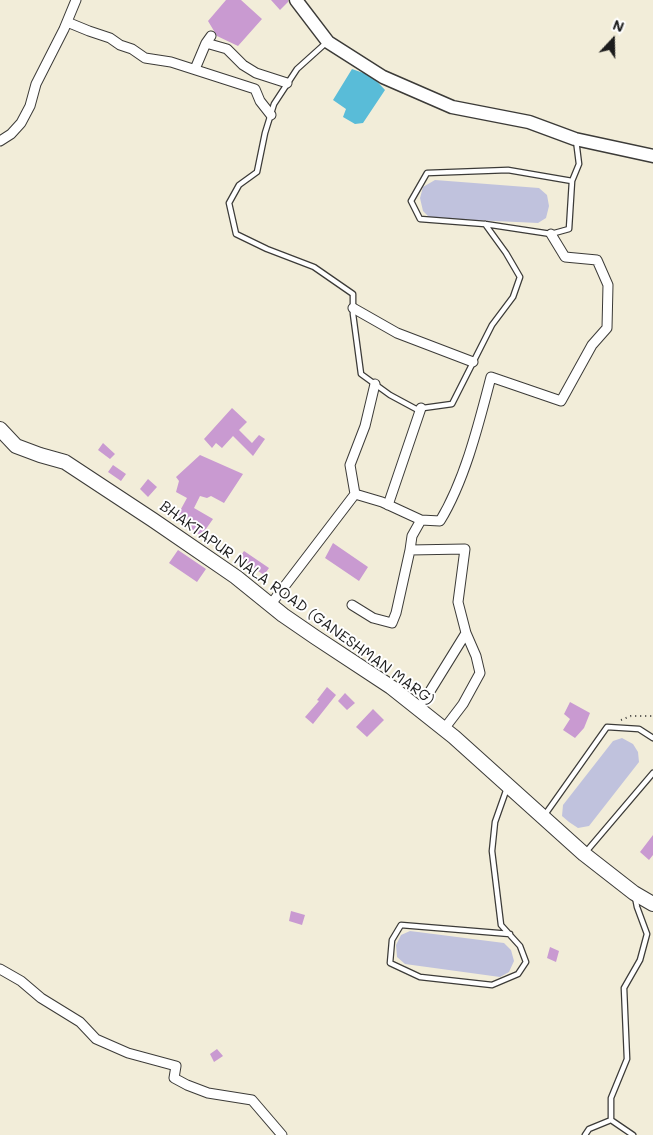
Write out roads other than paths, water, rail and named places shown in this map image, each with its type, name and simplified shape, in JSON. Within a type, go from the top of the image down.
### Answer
[{"type":"main road","points":[[296,0],[328,42],[383,78],[452,107],[528,122],[575,139],[653,156]]},
{"type":"main road","name":"BHAKTAPUR NALA ROAD (GANESHMAN MARG)","points":[[0,429],[16,446],[66,462],[236,577],[315,637],[391,687],[419,708],[508,784],[584,854],[634,893],[653,904]]},
{"type":"street","points":[[0,141],[11,134],[21,123],[30,106],[36,84],[76,0]]},
{"type":"street","points":[[67,22],[110,38],[146,58],[171,62],[255,89],[260,101],[271,115]]},
{"type":"street","points":[[196,70],[209,39],[227,50],[243,65],[256,73],[287,84]]},
{"type":"street","points":[[355,494],[388,505],[421,520],[440,520],[452,502],[491,377],[561,401],[592,345],[607,328],[608,284],[597,260],[565,257],[551,234]]},
{"type":"street","points":[[353,308],[397,333],[473,362]]},
{"type":"street","points":[[271,604],[355,494],[350,465],[365,426],[375,384]]},
{"type":"street","points":[[388,505],[422,408]]},
{"type":"street","points":[[352,606],[373,618],[392,623],[396,613],[412,536],[421,520]]},
{"type":"street","points":[[410,550],[465,549],[458,602],[480,673],[464,704],[444,729]]},
{"type":"street","points":[[419,708],[466,632]]},
{"type":"street","points":[[0,968],[21,981],[41,998],[80,1022],[96,1039],[128,1052],[176,1066],[174,1078],[187,1085],[208,1093],[252,1100],[282,1135]]},
{"type":"lane","points":[[328,42],[296,68],[274,104],[265,133],[257,172],[239,185],[229,203],[236,234],[267,249],[314,267],[353,294],[361,374],[390,395],[416,409],[452,404],[492,325],[513,297],[520,277],[506,253],[485,224]]},
{"type":"lane","points":[[572,181],[508,170],[427,173],[411,201],[420,219],[485,224],[551,234],[568,230],[572,181],[579,164],[575,139]]},
{"type":"lane","points":[[543,818],[607,727],[639,729],[653,738]]},
{"type":"lane","points":[[584,854],[653,773]]},
{"type":"lane","points":[[508,784],[495,822],[492,851],[501,925],[510,934],[520,946],[526,962],[518,974],[492,985],[420,977],[390,963],[392,940],[401,925],[510,934]]},
{"type":"lane","points":[[611,1120],[611,1098],[627,1058],[624,988],[640,960],[647,934],[634,893]]},
{"type":"lane","points":[[585,1135],[589,1129],[611,1120]]},
{"type":"lane","points":[[611,1120],[633,1135]]},
{"type":"water","points":[[352,69],[372,76],[385,90],[363,123],[355,124],[343,117],[346,109],[333,100]]}]
